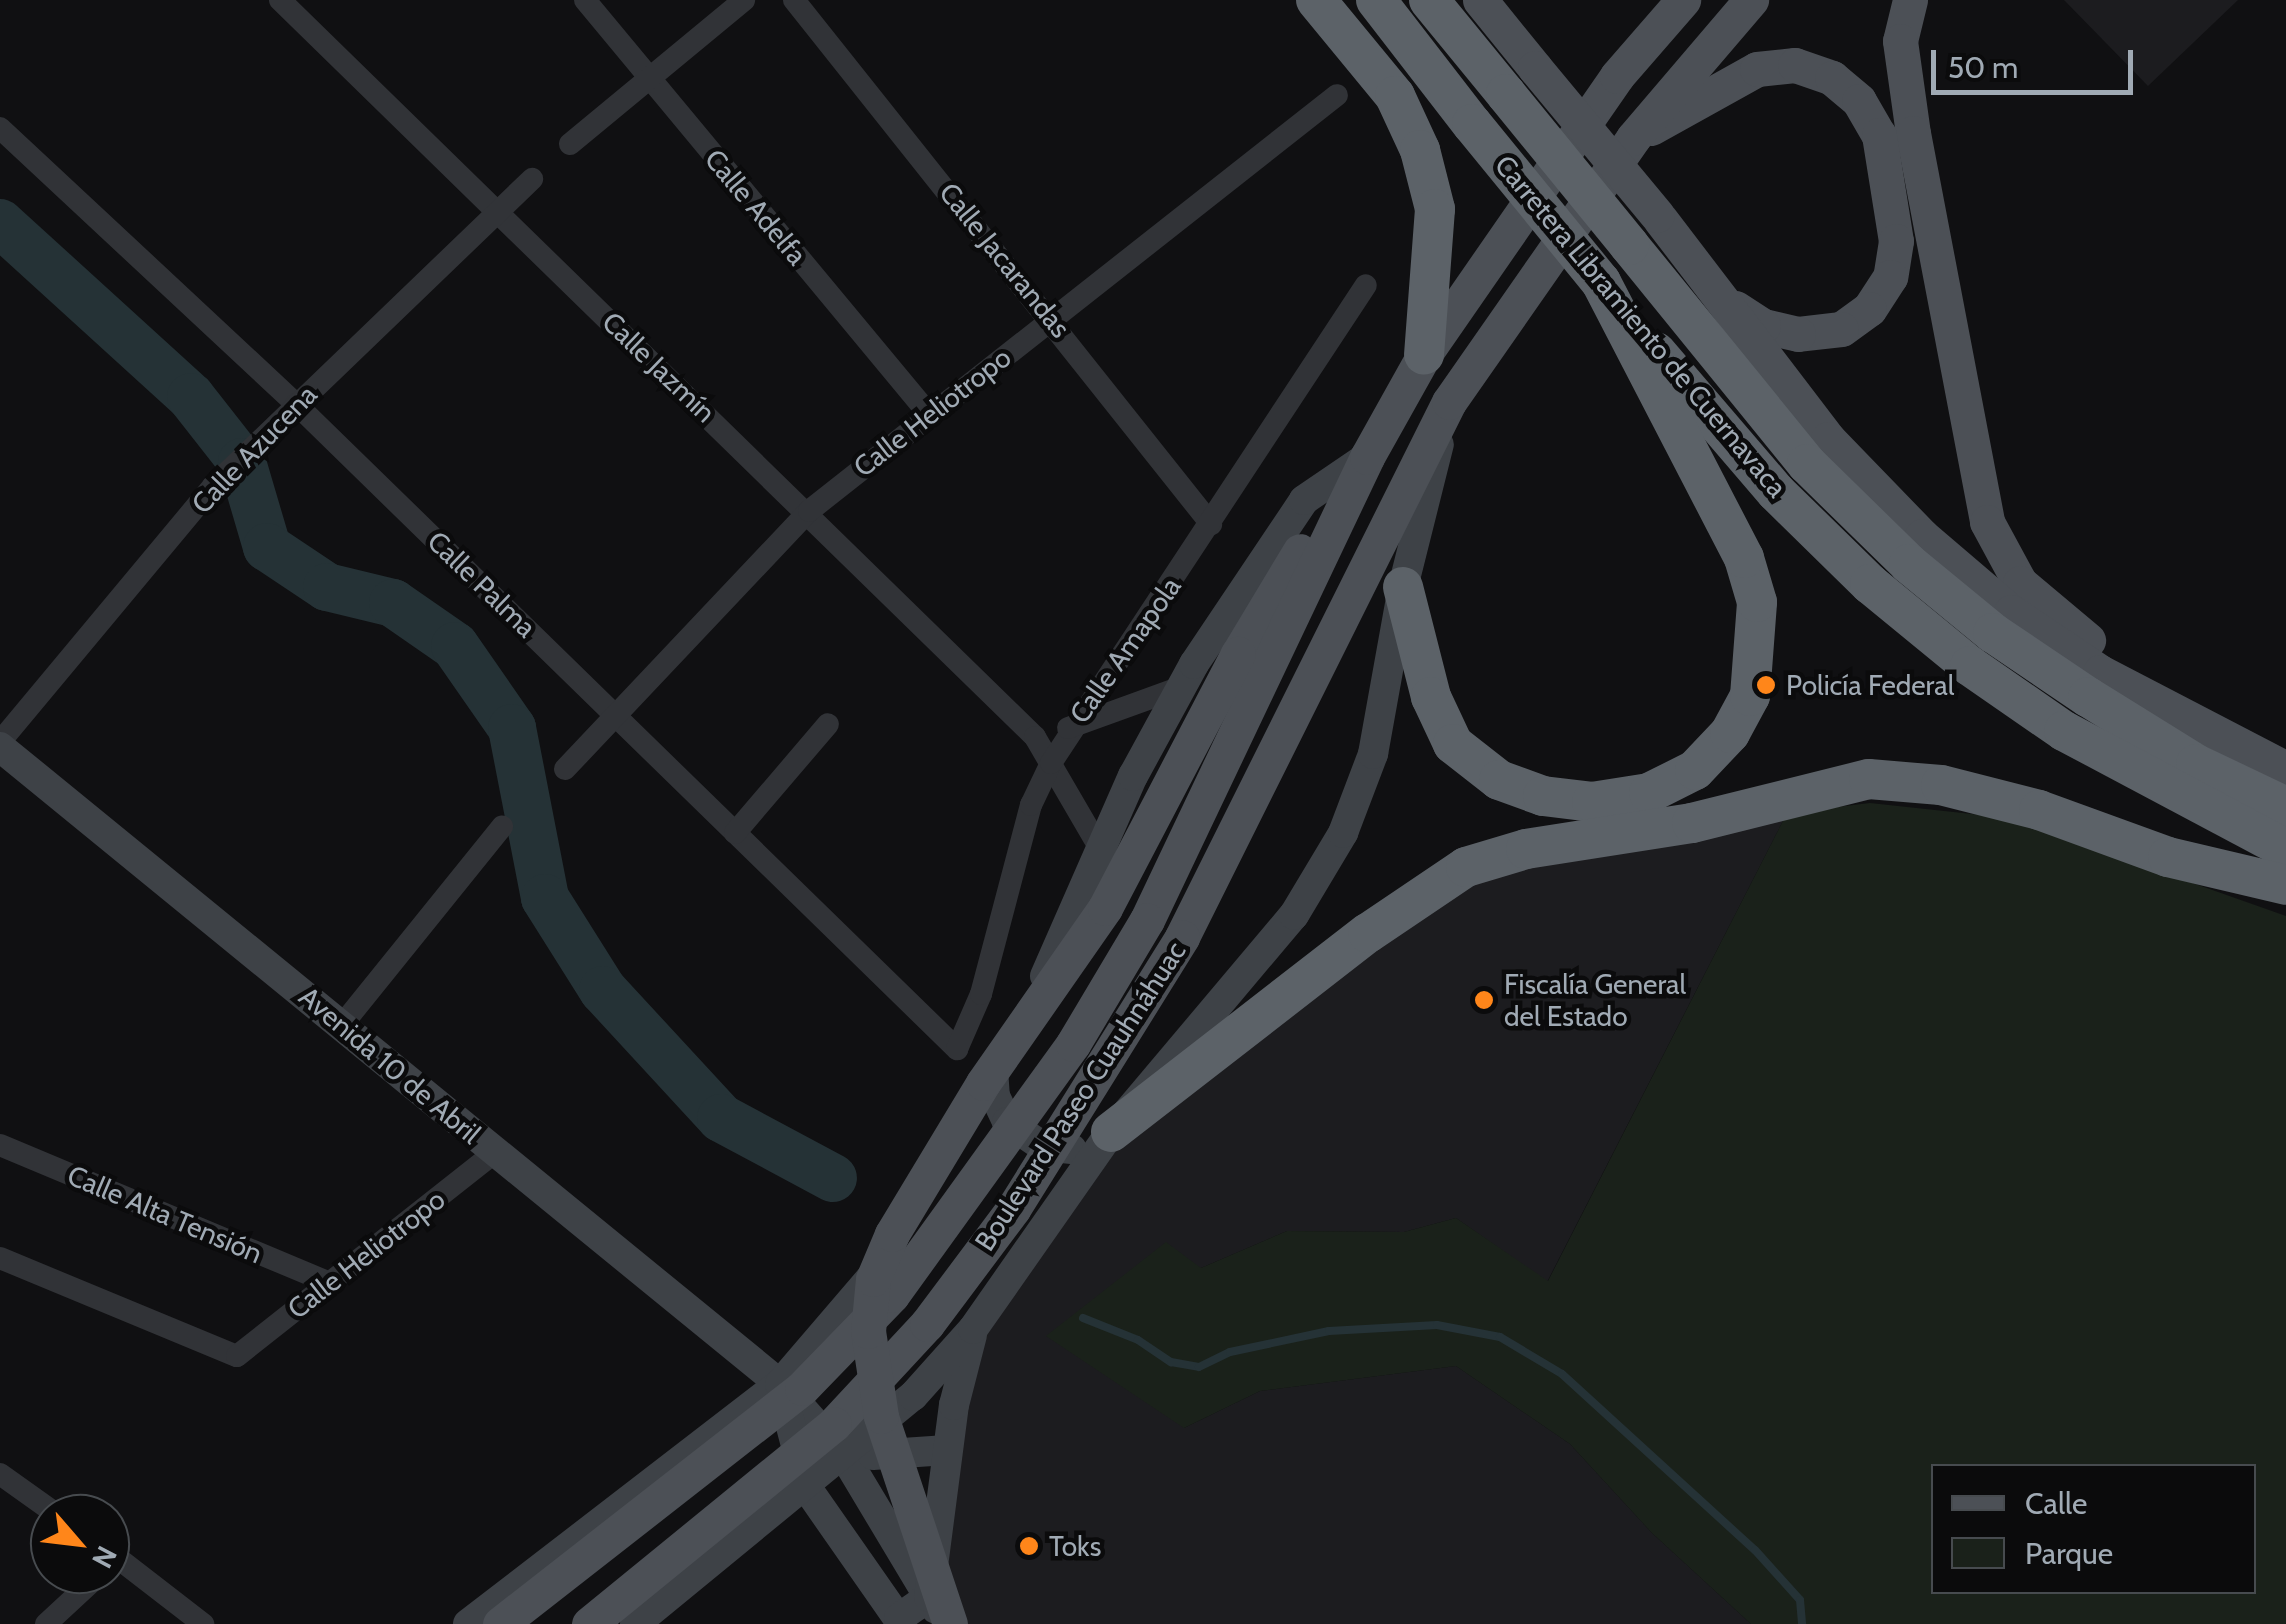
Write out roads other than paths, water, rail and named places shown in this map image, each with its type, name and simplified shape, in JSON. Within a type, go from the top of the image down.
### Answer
[{"type":"highway","points":[[1316,0],[1395,96],[1420,150],[1434,209],[1424,355]]},
{"type":"highway","name":"Carretera Libramiento de Cuernavaca","points":[[1376,0],[1472,124],[1776,492],[1899,608],[2064,731],[2286,849]]},
{"type":"highway","name":"Carretera Libramiento de Cuernavaca","points":[[1429,0],[1519,70],[1630,246],[1806,464],[1909,564],[1993,633],[2088,697],[2196,764],[2286,808]]},
{"type":"highway","points":[[1403,587],[1431,698],[1453,744],[1499,780],[1543,796],[1592,802],[1649,793],[1695,770],[1730,734],[1750,696],[1757,602],[1744,558],[1601,282]]},
{"type":"highway","points":[[1111,1132],[1368,933],[1466,866],[1526,849],[1692,823],[1868,778],[1940,784],[2039,810],[2168,857],[2286,885]]},
{"type":"main road","points":[[1480,0],[1519,70],[1658,217],[1828,439],[1922,536],[2011,612],[2100,672],[2213,734],[2286,768]]},
{"type":"main road","points":[[1496,0],[1519,70]]},
{"type":"main road","points":[[1617,76],[1652,0]]},
{"type":"main road","points":[[1617,76],[1684,0]]},
{"type":"main road","name":"Boulevard Paseo Cuauhnáhuac","points":[[589,1624],[834,1424],[927,1324],[1013,1209],[1182,937],[1449,402],[1633,138],[1751,0]]},
{"type":"main road","points":[[1910,0],[1900,41],[1908,96],[1963,422],[1987,522],[2020,582],[2213,734]]},
{"type":"main road","points":[[1633,138],[1757,69],[1795,65],[1832,78],[1859,101],[1879,135],[1896,241],[1890,277],[1870,310],[1841,329],[1798,334],[1763,326],[1723,300]]},
{"type":"main road","name":"Boulevard Paseo Cuauhnáhuac","points":[[500,1624],[802,1388],[892,1294],[1092,1013],[1146,920],[1367,456],[1424,355],[1617,76]]},
{"type":"main road","name":"Boulevard Paseo Cuauhnáhuac","points":[[633,1624],[804,1476],[913,1396],[973,1329],[1111,1132],[1265,953],[1335,846],[1384,714],[1403,587],[1449,402]]},
{"type":"main road","name":"Boulevard Paseo Cuauhnáhuac","points":[[468,1624],[787,1397],[889,1250],[1035,996],[1100,847],[1181,686],[1304,500],[1367,456]]},
{"type":"main road","points":[[941,1615],[881,1416],[868,1330],[874,1280],[892,1234],[983,1083],[1105,908],[1238,654],[1367,456]]},
{"type":"main road","name":"Avenida 10 de Abril","points":[[0,744],[787,1397],[838,1449],[941,1615]]},
{"type":"main road","points":[[993,1068],[1000,1110],[1028,1140],[1071,1150],[1111,1132]]},
{"type":"main road","points":[[925,1190],[917,1244],[883,1297],[787,1397],[804,1476],[901,1621],[941,1615]]},
{"type":"main road","points":[[941,1615],[947,1450],[973,1329]]},
{"type":"main road","points":[[838,1449],[947,1450]]},
{"type":"street","name":"Calle Jazmín","points":[[280,0],[809,511],[1035,737],[1100,847]]},
{"type":"street","name":"Calle Adelfa","points":[[585,0],[928,413]]},
{"type":"street","points":[[570,144],[744,0]]},
{"type":"street","name":"Calle Jacarandas","points":[[794,0],[1052,318],[1211,524]]},
{"type":"street","name":"Calle Heliotropo","points":[[565,769],[809,511],[928,413],[1337,96]]},
{"type":"street","name":"Calle Palma","points":[[0,128],[296,404],[957,1049]]},
{"type":"street","name":"Calle Azucena","points":[[0,744],[213,486],[496,209],[532,179]]},
{"type":"street","name":"Calle Amapola","points":[[957,1049],[981,994],[1031,805],[1051,762],[1070,727],[1211,524],[1366,285]]},
{"type":"street","points":[[1035,737],[1181,686]]},
{"type":"street","points":[[735,833],[828,724]]},
{"type":"street","points":[[342,1025],[502,826]]},
{"type":"street","name":"Calle Alta Tensión","points":[[0,1145],[330,1283]]},
{"type":"street","name":"Calle Heliotropo","points":[[0,1258],[236,1356],[495,1152]]},
{"type":"street","points":[[0,1474],[30,1495]]},
{"type":"street","points":[[130,1570],[203,1624]]},
{"type":"street","points":[[46,1624],[78,1594]]},
{"type":"waterway","points":[[0,223],[191,397],[242,462],[267,547],[327,587],[393,603],[455,646],[512,728],[545,898],[603,990],[721,1118],[833,1178]]},
{"type":"waterway","points":[[1083,1318],[1138,1340],[1171,1362],[1199,1367],[1230,1352],[1329,1331],[1437,1325],[1500,1337],[1562,1374],[1755,1550],[1800,1600],[1802,1624]]},
{"type":"place","name":"Policía Federal","points":[[1766,685]]},
{"type":"place","name":"Fiscalía General del Estado","points":[[1484,1000]]},
{"type":"place","name":"Toks","points":[[1029,1546]]}]
